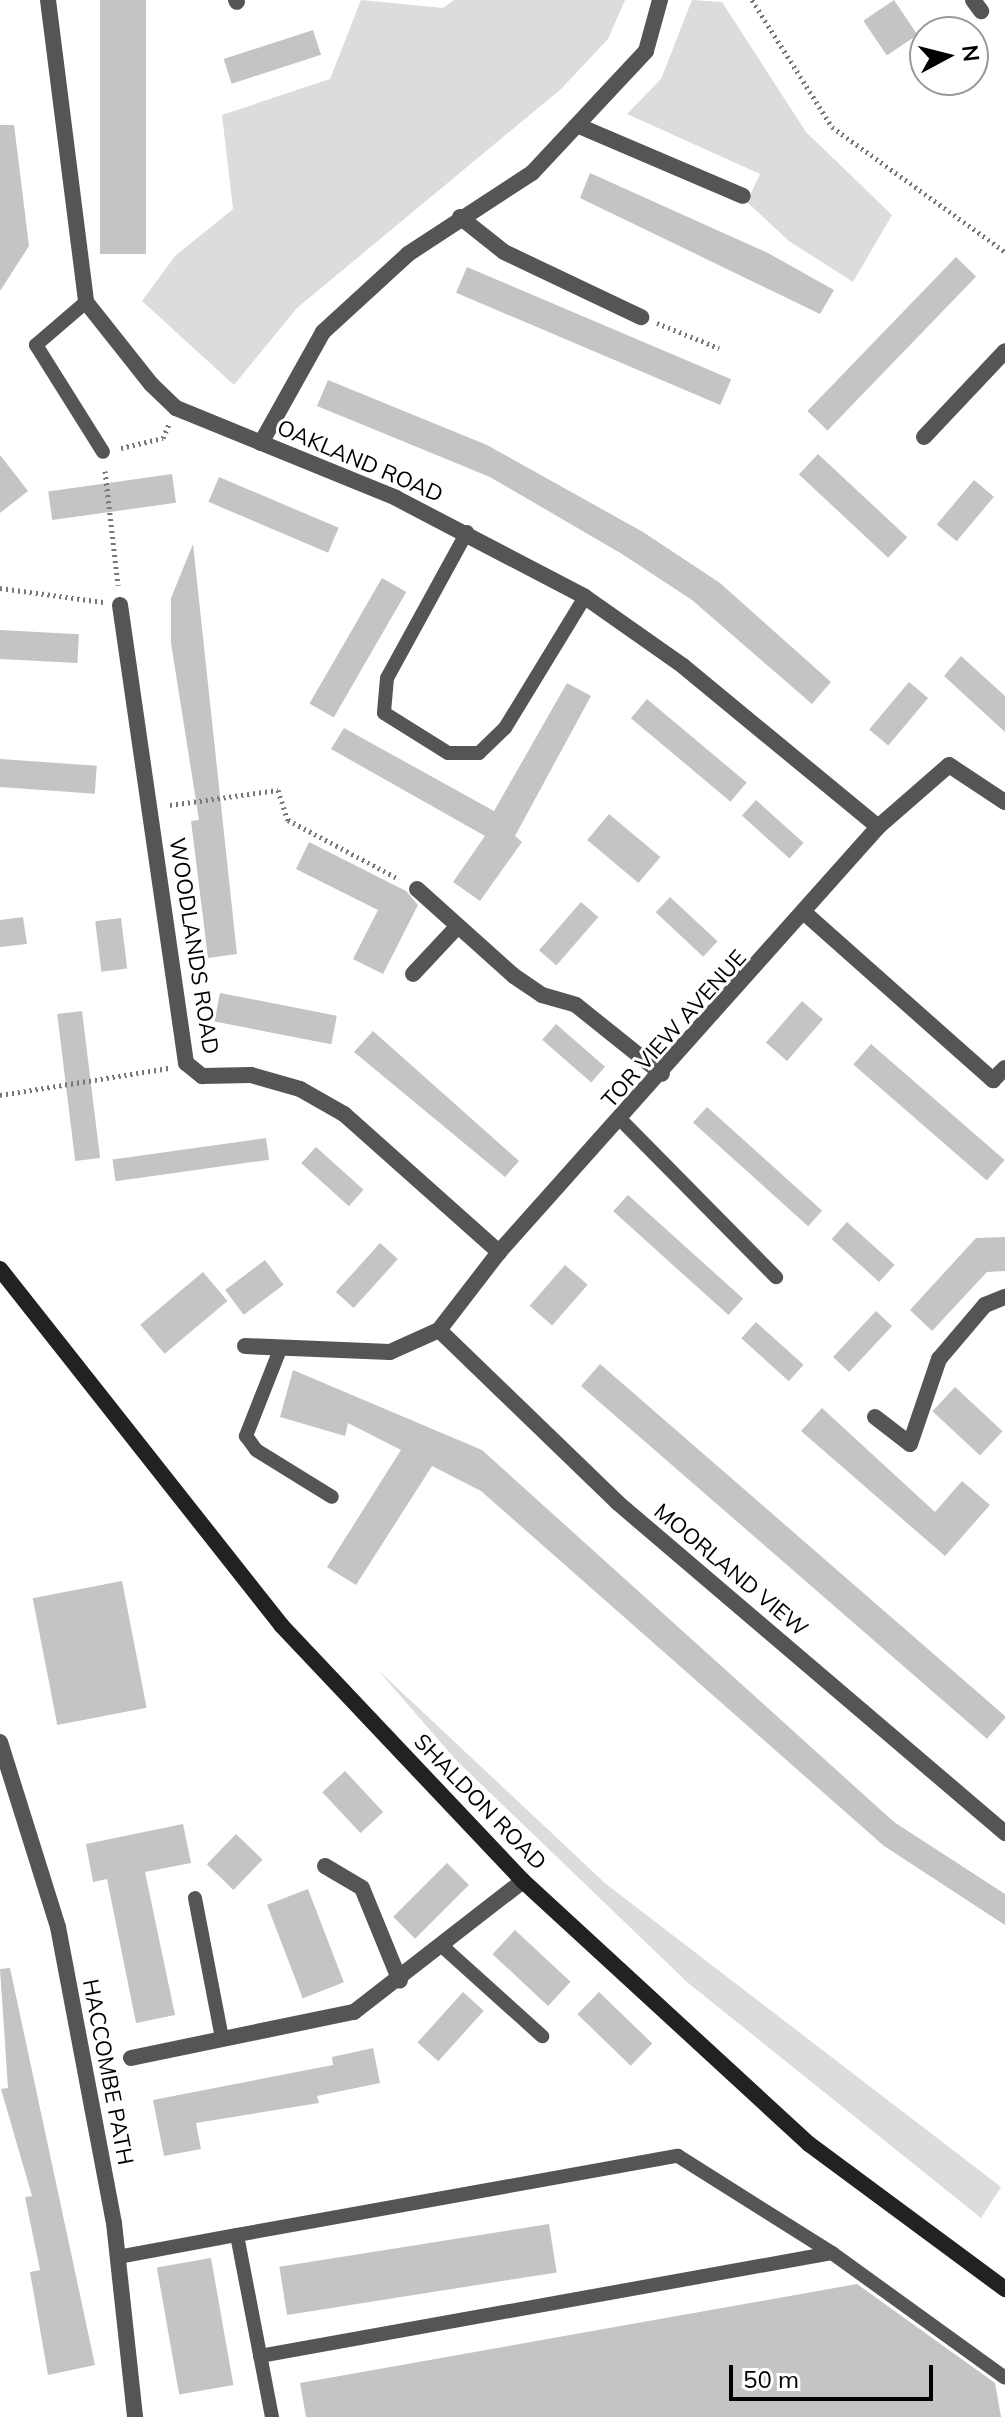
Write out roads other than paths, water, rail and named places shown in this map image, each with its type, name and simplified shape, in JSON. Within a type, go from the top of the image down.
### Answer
[{"type":"street","points":[[48,0],[86,302]]},
{"type":"street","points":[[261,443],[323,332],[460,217],[532,173],[646,51],[660,0]]},
{"type":"street","points":[[579,126],[743,196]]},
{"type":"street","points":[[460,217],[504,252],[641,317]]},
{"type":"street","name":"OAKLAND ROAD","points":[[86,302],[176,408],[467,532],[585,597],[683,666],[878,827]]},
{"type":"street","points":[[924,437],[1005,351]]},
{"type":"street","name":"WOODLANDS ROAD","points":[[120,605],[186,1063],[202,1076],[251,1075],[300,1089],[344,1114],[499,1252]]},
{"type":"street","name":"TOR VIEW AVENUE","points":[[439,1330],[499,1252],[807,915],[878,827],[949,765],[1005,802]]},
{"type":"street","points":[[417,889],[456,928],[542,995],[576,1005],[662,1074]]},
{"type":"street","points":[[807,915],[993,1080],[1005,1068]]},
{"type":"street","points":[[413,974],[456,928]]},
{"type":"street","name":"SHALDON ROAD","points":[[1,1277],[281,1625],[523,1881],[809,2144],[1005,2289]]},
{"type":"street","points":[[875,1417],[910,1444],[939,1359],[985,1305],[1005,1297]]},
{"type":"street","points":[[245,1346],[390,1352],[439,1330]]},
{"type":"street","name":"MOORLAND VIEW","points":[[439,1330],[618,1503],[1005,1833]]},
{"type":"street","name":"HACCOMBE PATH","points":[[0,1742],[58,1927],[118,2257],[135,2417]]},
{"type":"street","points":[[325,1866],[362,1888],[400,1981]]},
{"type":"street","points":[[131,2058],[354,2012],[400,1981],[523,1881]]},
{"type":"lane","points":[[86,302],[36,345],[103,452]]},
{"type":"lane","points":[[467,532],[387,678],[384,713],[448,753],[479,753],[505,728],[585,597]]},
{"type":"lane","points":[[621,1120],[776,1277]]},
{"type":"lane","points":[[281,1347],[246,1436],[256,1450],[332,1497]]},
{"type":"lane","points":[[195,1898],[222,2038]]},
{"type":"lane","points":[[442,1946],[542,2036]]},
{"type":"lane","points":[[118,2257],[678,2156],[832,2253],[1005,2378]]},
{"type":"lane","points":[[237,2235],[272,2417]]},
{"type":"lane","points":[[260,2356],[832,2253]]}]
